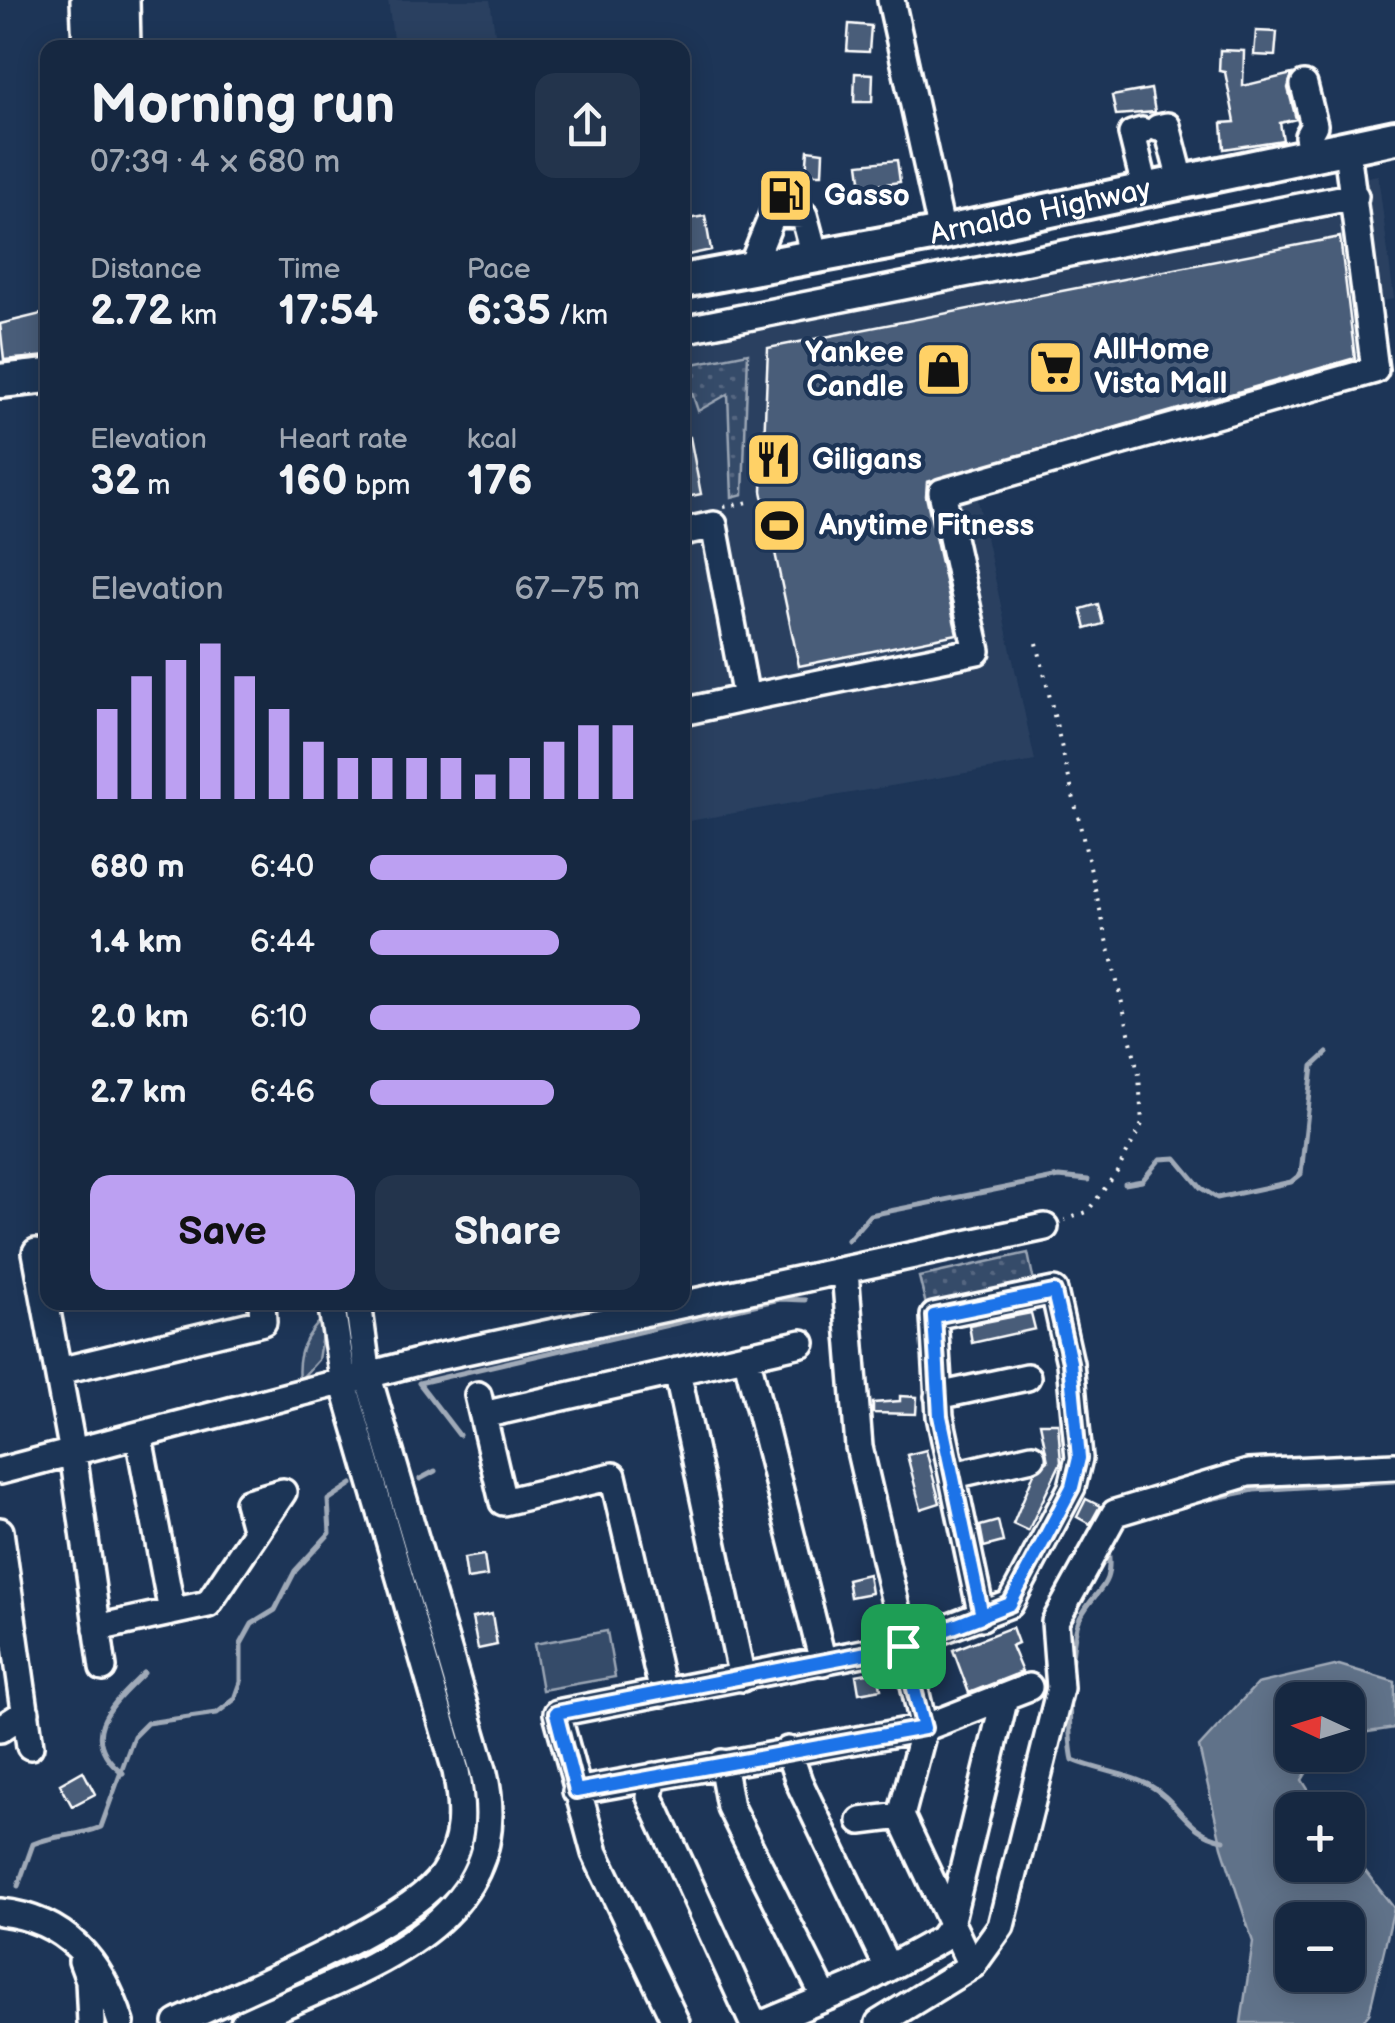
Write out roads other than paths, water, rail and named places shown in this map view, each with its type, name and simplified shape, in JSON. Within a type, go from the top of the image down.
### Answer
[{"type":"main road","name":"Arnaldo Highway","points":[[690,280],[942,233],[1312,158],[1395,137]]},
{"type":"main road","points":[[0,382],[40,377]]},
{"type":"street","points":[[84,0],[86,40]]},
{"type":"street","points":[[105,0],[106,40]]},
{"type":"street","points":[[126,0],[128,40]]},
{"type":"street","points":[[891,0],[942,233]]},
{"type":"street","points":[[1304,86],[1314,124],[1308,136],[1312,158]]},
{"type":"street","points":[[1146,191],[1132,134],[1167,126],[1182,184]]},
{"type":"street","points":[[690,710],[977,651],[942,492],[1375,370],[1347,150]]},
{"type":"street","points":[[690,328],[1355,196]]},
{"type":"street","points":[[752,268],[773,214],[804,215],[815,256]]},
{"type":"street","points":[[690,530],[714,525],[746,698]]},
{"type":"street","points":[[690,1304],[1046,1227]]},
{"type":"street","points":[[36,1252],[40,1269]]},
{"type":"street","points":[[846,1271],[854,1414],[924,1728],[900,1816],[949,1928],[966,1957]]},
{"type":"street","points":[[676,2023],[594,1853],[556,1713],[903,1646],[982,1616],[1010,1604],[1072,1487],[1079,1458],[1070,1362],[1054,1292],[934,1316],[938,1396],[982,1616]]},
{"type":"street","points":[[48,1310],[74,1454],[103,1668]]},
{"type":"street","points":[[58,1371],[264,1322],[263,1310]]},
{"type":"street","points":[[295,1397],[327,1364],[334,1310]]},
{"type":"street","points":[[178,2023],[410,1907],[443,1874],[460,1836],[462,1814],[456,1771],[362,1446],[356,1381],[335,1310]]},
{"type":"street","points":[[336,1310],[390,1358],[422,1361]]},
{"type":"street","points":[[244,2023],[392,1952],[435,1924],[469,1892],[487,1847],[491,1822],[484,1773],[384,1428],[356,1381],[363,1338],[359,1310]]},
{"type":"street","points":[[0,1471],[422,1361],[662,1310]]},
{"type":"street","points":[[662,1693],[614,1476],[502,1502],[481,1405],[677,1371],[802,1342]]},
{"type":"street","points":[[746,1355],[823,1662]]},
{"type":"street","points":[[384,1428],[392,1391],[422,1361]]},
{"type":"street","points":[[677,1371],[742,1678]]},
{"type":"street","points":[[938,1396],[1027,1377]]},
{"type":"street","points":[[295,1397],[324,1405],[362,1446]]},
{"type":"street","points":[[140,1437],[172,1612]]},
{"type":"street","points":[[954,1475],[1032,1457]]},
{"type":"street","points":[[879,2023],[973,1964],[1001,1926],[1060,1688],[1055,1622],[1114,1513],[1248,1474],[1395,1466]]},
{"type":"street","points":[[0,1531],[30,1746]]},
{"type":"street","points":[[97,1628],[208,1604],[256,1532]]},
{"type":"street","points":[[576,1791],[924,1728],[1030,1687]]},
{"type":"street","points":[[764,2023],[825,1998],[941,1939],[949,1928],[1005,1696]]},
{"type":"street","points":[[0,1729],[26,1712]]},
{"type":"street","points":[[788,1750],[798,1782],[888,1968]]},
{"type":"street","points":[[722,1763],[730,1807],[825,1998]]},
{"type":"street","points":[[654,1776],[650,1798],[754,2023]]},
{"type":"street","points":[[861,1821],[900,1816]]},
{"type":"street","points":[[0,1912],[35,1916],[69,1936],[112,1996],[121,2023]]},
{"type":"street","points":[[77,1947],[89,1980],[91,2023]]},
{"type":"waterway","points":[[1125,1184],[1142,1181],[1160,1159],[1176,1158],[1201,1188],[1217,1198],[1291,1182],[1301,1174],[1313,1066],[1327,1053]]},
{"type":"waterway","points":[[848,1240],[870,1215],[1059,1177],[1088,1180]]},
{"type":"waterway","points":[[459,1435],[419,1383],[780,1299],[805,1300]]},
{"type":"waterway","points":[[420,1479],[435,1471]]},
{"type":"waterway","points":[[1195,1502],[1254,1490],[1395,1481]]},
{"type":"waterway","points":[[18,1886],[33,1844],[101,1827],[134,1736],[147,1723],[217,1713],[235,1699],[241,1682],[241,1644],[252,1624],[275,1610],[295,1571],[330,1533],[328,1500],[352,1484]]},
{"type":"waterway","points":[[1108,1548],[1106,1580],[1080,1618],[1073,1646],[1073,1760],[1149,1785],[1201,1831],[1224,1840]]},
{"type":"waterway","points":[[123,1773],[109,1759],[100,1732],[112,1707],[144,1673]]},
{"type":"place","name":"Gasso","points":[[785,196]]},
{"type":"place","name":"AllHome Vista Mall","points":[[1055,367]]},
{"type":"place","name":"Yankee Candle","points":[[943,370]]},
{"type":"place","name":"Giligans","points":[[773,460]]},
{"type":"place","name":"Anytime Fitness","points":[[780,526]]}]
